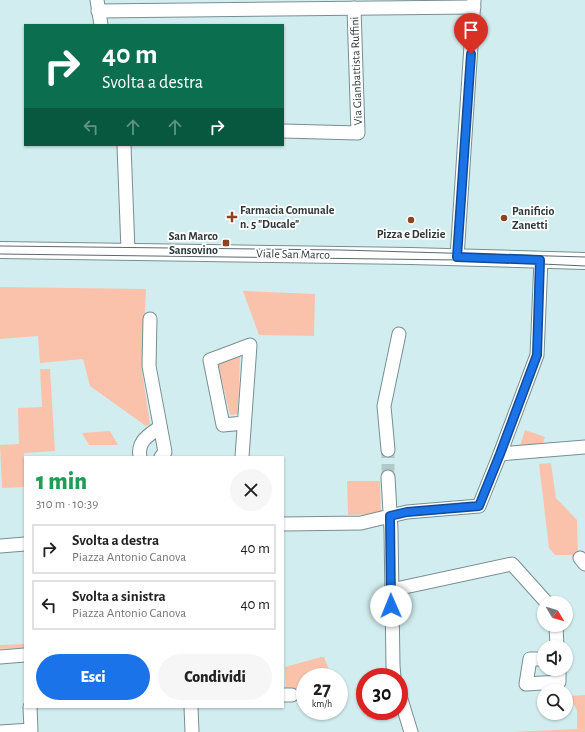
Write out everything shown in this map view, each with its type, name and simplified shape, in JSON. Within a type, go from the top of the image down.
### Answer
[{"type":"street","points":[[101,24],[98,6],[336,4],[354,8],[474,4],[457,257]]},
{"type":"street","name":"Via Gianbattista Ruffini","points":[[284,132],[358,132],[354,8]]},
{"type":"street","points":[[124,146],[128,251]]},
{"type":"street","name":"Viale San Marco","points":[[0,250],[457,257],[585,261]]},
{"type":"street","points":[[284,524],[361,523],[407,512],[479,506],[537,355],[540,260]]},
{"type":"street","points":[[150,319],[149,366],[165,452],[162,456]]},
{"type":"street","points":[[388,450],[384,406],[399,334]]},
{"type":"street","points":[[242,456],[250,345],[210,360],[223,425],[244,423]]},
{"type":"street","points":[[140,456],[139,450],[143,440],[160,427]]},
{"type":"street","points":[[500,454],[585,447]]},
{"type":"street","points":[[388,477],[394,668]]},
{"type":"street","points":[[0,546],[24,544]]},
{"type":"street","points":[[391,590],[512,564],[541,596]]},
{"type":"street","points":[[0,657],[24,656]]},
{"type":"street","points":[[537,658],[530,659],[526,684],[560,682],[559,676]]},
{"type":"street","points":[[0,732],[31,730],[30,708]]},
{"type":"street","points":[[191,708],[192,732]]},
{"type":"street","points":[[407,720],[411,732]]},
{"type":"shaded area","points":[[0,287],[146,289],[142,371],[150,424],[146,426],[90,386],[83,359],[40,363],[38,336],[0,339]]},
{"type":"shaded area","points":[[243,291],[315,294],[314,336],[259,335]]},
{"type":"shaded area","points":[[240,356],[238,414],[230,415],[218,364]]},
{"type":"shaded area","points":[[40,369],[50,369],[55,451],[24,453],[24,487],[2,488],[0,445],[19,444],[18,408],[42,407]]},
{"type":"shaded area","points":[[525,430],[545,437],[543,443],[520,446]]},
{"type":"shaded area","points":[[110,431],[118,445],[89,445],[82,433]]},
{"type":"shaded area","points":[[551,463],[556,498],[577,520],[578,555],[555,555],[549,548],[539,464]]},
{"type":"shaded area","points":[[347,481],[380,481],[381,514],[348,515]]},
{"type":"shaded area","points":[[24,644],[24,648],[0,649],[0,645]]},
{"type":"shaded area","points":[[324,657],[328,668],[296,668],[296,693],[286,693],[285,667]]},
{"type":"shaded area","points":[[585,695],[585,732],[512,732],[577,729],[577,710],[573,703],[573,696]]},
{"type":"tunnel","points":[[388,450],[388,477]]},
{"type":"tram line","points":[[0,246],[341,250],[585,257]]},
{"type":"tram line","points":[[0,254],[457,260],[585,266]]},
{"type":"place","name":"Farmacia Comunale n. 5 \"Ducale\"","points":[[232,217]]},
{"type":"place","name":"Panificio Zanetti","points":[[504,218]]},
{"type":"place","name":"Pizza e Delizie","points":[[411,220]]},
{"type":"place","name":"San Marco Sansovino","points":[[226,243]]},
{"type":"route","points":[[391,606],[390,516],[407,512],[479,506],[537,355],[540,260],[457,257],[471,54]]}]
